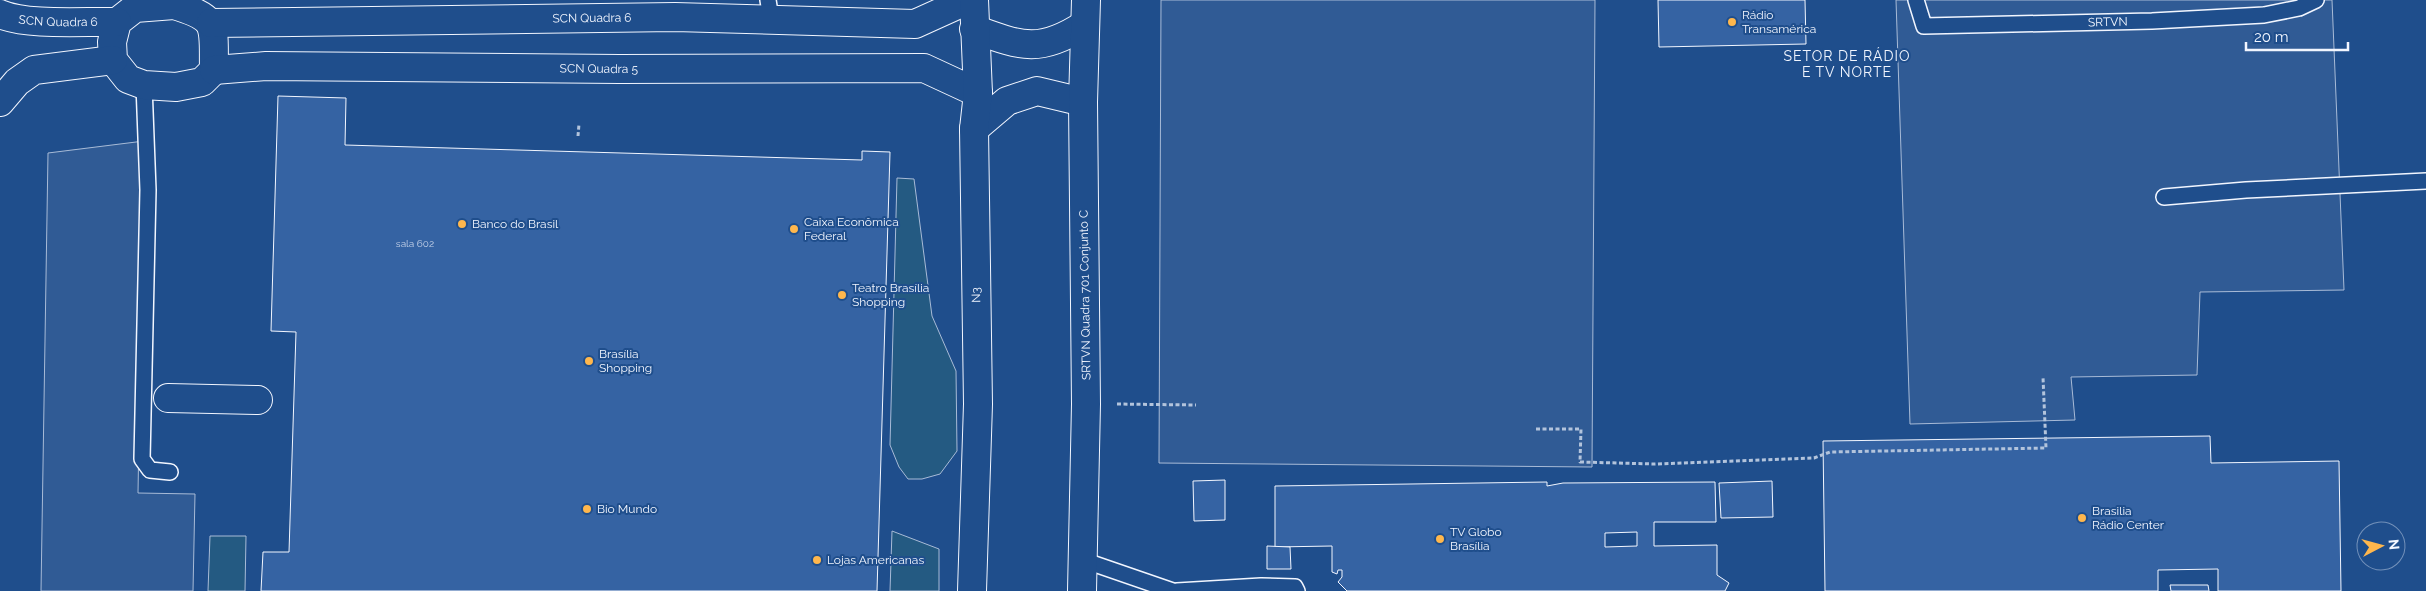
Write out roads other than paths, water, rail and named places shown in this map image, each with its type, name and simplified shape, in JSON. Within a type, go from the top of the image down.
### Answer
[{"type":"street","name":"SCN Quadra 6","points":[[211,23],[675,17],[770,9],[915,24],[968,0]]},
{"type":"street","name":"N3","points":[[972,591],[978,404],[974,129],[978,93],[974,0]]},
{"type":"street","points":[[174,4],[200,13],[211,23],[214,37],[214,70],[202,82],[176,87],[144,84],[128,78],[113,60],[112,42],[117,22],[135,8],[174,4]]},
{"type":"street","points":[[974,29],[1011,42],[1034,46],[1064,38],[1085,12]]},
{"type":"street","name":"SRTVN Quadra 701 Conjunto C","points":[[1082,591],[1086,404],[1083,102],[1085,12]]},
{"type":"street","name":"SCN Quadra 6","points":[[0,14],[10,18],[33,20],[117,22]]},
{"type":"street","points":[[0,102],[17,82],[34,70],[113,60]]},
{"type":"street","name":"SCN Quadra 5","points":[[214,70],[266,66],[620,69],[924,68],[978,93]]},
{"type":"street","points":[[974,129],[1007,101],[1037,91],[1083,102]]},
{"type":"street","points":[[168,398],[258,400]]},
{"type":"lane","name":"SRTVN","points":[[1916,0],[1924,26],[2125,22],[2264,15],[2299,8],[2316,0]]},
{"type":"lane","points":[[144,84],[148,190],[142,459],[150,470],[170,472]]},
{"type":"lane","points":[[2164,197],[2246,190],[2426,181]]},
{"type":"lane","points":[[1083,560],[1173,591]]},
{"type":"lane","points":[[1177,591],[1261,586],[1295,587],[1297,591]]},
{"type":"place","name":"Rádio Transamérica","points":[[1732,22]]},
{"type":"place","name":"Banco do Brasil","points":[[462,224]]},
{"type":"place","name":"Caixa Econômica Federal","points":[[794,229]]},
{"type":"place","name":"Teatro Brasília Shopping","points":[[842,295]]},
{"type":"place","name":"Brasília Shopping","points":[[589,361]]},
{"type":"place","name":"Bio Mundo","points":[[587,509]]},
{"type":"place","name":"Brasilia Rádio Center","points":[[2082,518]]},
{"type":"place","name":"TV Globo Brasília","points":[[1440,539]]},
{"type":"place","name":"Lojas Americanas","points":[[817,560]]},
{"type":"district","name":"SETOR DE RÁDIO E TV NORTE","points":[[1847,64]]}]
